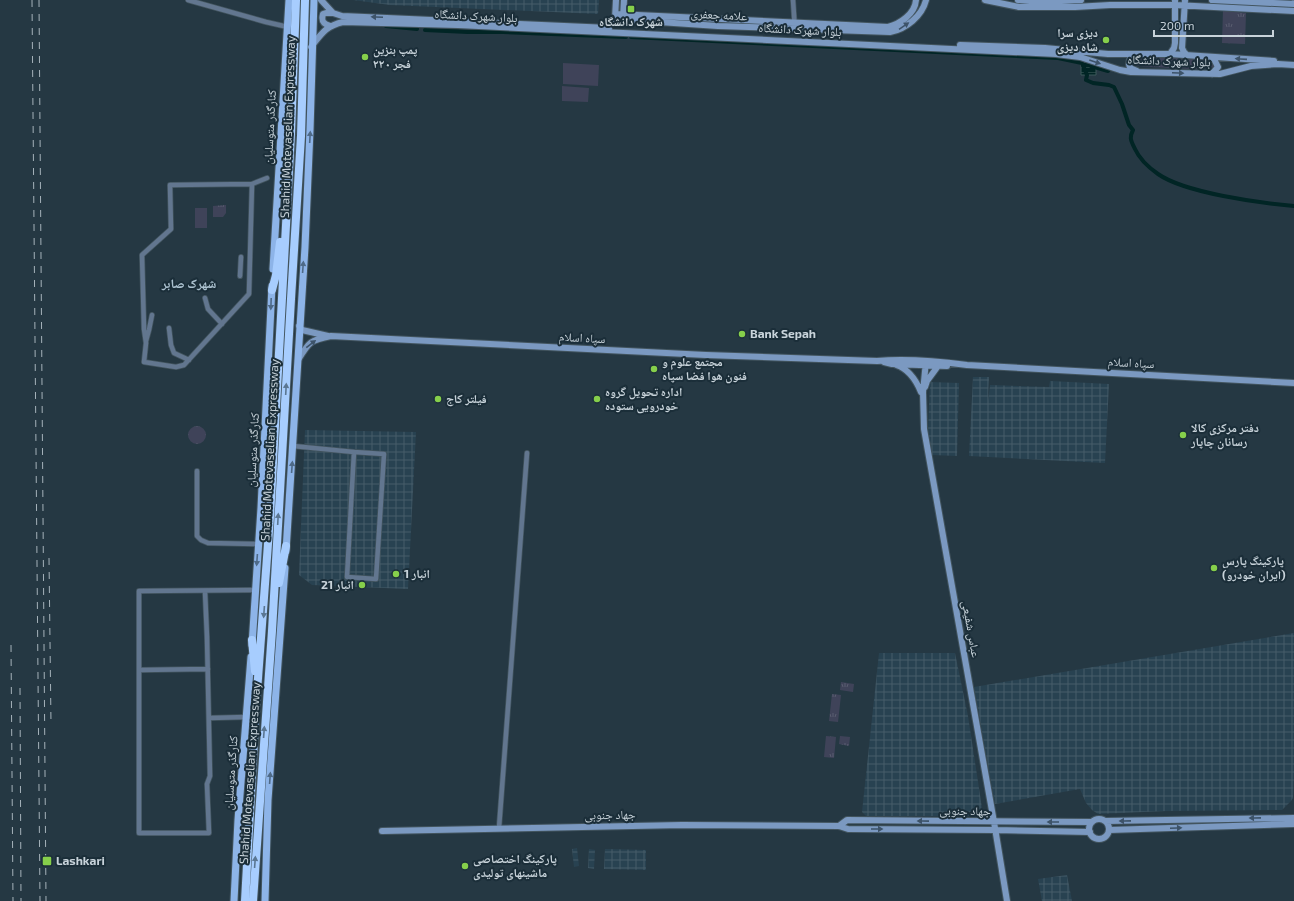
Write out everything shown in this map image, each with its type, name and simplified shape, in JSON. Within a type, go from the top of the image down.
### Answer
[{"type":"highway","name":"Shahid Motevaselian Expressway","points":[[245,901],[256,706],[270,518],[296,0]]},
{"type":"highway","name":"Shahid Motevaselian Expressway","points":[[253,901],[272,631],[301,136],[305,0]]},
{"type":"highway","points":[[272,290],[276,276],[287,198]]},
{"type":"highway","points":[[272,631],[286,546]]},
{"type":"highway","points":[[252,640],[256,706]]},
{"type":"main road","name":"کنارگذر متوسلیان","points":[[234,901],[258,544],[289,0]]},
{"type":"main road","points":[[261,901],[293,446],[299,326],[305,247],[310,130],[311,47],[314,0]]},
{"type":"main road","points":[[238,901],[245,777],[243,755]]},
{"type":"main road","points":[[265,901],[268,805]]},
{"type":"street","points":[[188,0],[288,27]]},
{"type":"street","points":[[321,0],[333,13]]},
{"type":"street","name":"علامه جعفری","points":[[616,0],[615,16],[623,17],[718,26],[795,30],[890,32],[899,30],[909,24],[921,12],[926,0]]},
{"type":"street","points":[[623,17],[624,0]]},
{"type":"street","points":[[793,0],[796,22],[795,30]]},
{"type":"street","name":"علامه جعفری","points":[[623,17],[796,22],[888,27],[894,25],[912,12],[916,0]]},
{"type":"street","points":[[985,0],[1019,7],[1075,8],[1110,3],[1175,2],[1294,11]]},
{"type":"street","points":[[1018,0],[1077,0]]},
{"type":"street","points":[[1212,0],[1294,4]]},
{"type":"street","points":[[1170,54],[1175,43],[1175,2]]},
{"type":"street","points":[[1185,3],[1182,48],[1187,55]]},
{"type":"street","points":[[311,47],[330,26],[323,22],[323,14],[333,13]]},
{"type":"street","name":"بلوار شهرک دانشگاه","points":[[333,13],[342,16],[420,22],[1056,54],[1080,57],[1120,70],[1138,72],[1220,74],[1251,66],[1278,64],[1294,65]]},
{"type":"street","name":"بلوار شهرک دانشگاه","points":[[330,26],[343,22],[420,22],[1038,48],[1108,54],[1170,54],[1294,61]]},
{"type":"street","points":[[1138,72],[1130,68],[1129,61],[1132,57],[1143,54]]},
{"type":"street","points":[[1208,56],[1214,59],[1217,64],[1217,69],[1212,74]]},
{"type":"street","points":[[146,343],[144,329],[142,255],[171,229],[170,185],[252,184],[267,178]]},
{"type":"street","points":[[152,315],[146,343],[144,362],[176,367],[184,365],[189,360],[249,294],[252,184]]},
{"type":"street","points":[[240,276],[238,268],[241,257]]},
{"type":"street","points":[[238,268],[250,267]]},
{"type":"street","points":[[205,298],[208,309],[222,324]]},
{"type":"street","points":[[299,326],[302,330],[331,336]]},
{"type":"street","points":[[169,328],[174,353],[189,360]]},
{"type":"street","name":"سپاه اسلام","points":[[297,361],[310,342],[331,336],[706,355],[877,360],[892,359],[938,366],[967,365]]},
{"type":"street","name":"سپاه اسلام","points":[[877,360],[892,364],[923,363],[967,365],[1294,383]]},
{"type":"street","name":"عباس شفیعی","points":[[923,363],[922,429],[1005,901]]},
{"type":"street","points":[[892,364],[899,366],[910,373],[922,392]]},
{"type":"street","points":[[922,392],[927,381],[938,366]]},
{"type":"street","points":[[293,446],[384,454],[376,578],[347,577],[354,452]]},
{"type":"street","points":[[499,828],[527,453]]},
{"type":"street","points":[[197,471],[197,536],[201,540],[208,543],[258,544]]},
{"type":"street","points":[[205,591],[210,776],[207,784],[208,833],[139,833],[139,591],[255,590]]},
{"type":"street","points":[[139,670],[208,669]]},
{"type":"street","points":[[209,718],[247,717]]},
{"type":"street","points":[[1105,821],[1109,830],[1105,837],[1100,839],[1093,837],[1089,828],[1092,822],[1096,819],[1105,821],[1294,818]]},
{"type":"street","name":"جهاد جنوبی","points":[[839,826],[848,820],[1092,822]]},
{"type":"street","points":[[1109,830],[1294,824]]},
{"type":"street","name":"جهاد جنوبی","points":[[382,831],[682,825],[839,826],[848,829],[1090,832]]},
{"type":"shaded area","points":[[353,0],[599,0],[598,14],[390,5]]},
{"type":"shaded area","points":[[1081,60],[1096,66],[1096,75],[1081,75]]},
{"type":"shaded area","points":[[973,377],[989,377],[988,401],[990,385],[1049,387],[1050,381],[1109,384],[1105,463],[969,456]]},
{"type":"shaded area","points":[[930,382],[959,383],[957,456],[932,455],[928,430]]},
{"type":"shaded area","points":[[305,430],[416,432],[408,589],[312,585],[299,575]]},
{"type":"shaded area","points":[[1294,633],[1293,798],[1282,810],[1166,811],[1098,814],[1086,803],[1080,789],[995,804],[974,687]]},
{"type":"shaded area","points":[[879,653],[955,653],[968,716],[982,808],[981,816],[866,816],[862,812]]},
{"type":"shaded area","points":[[577,848],[579,866],[574,867],[572,849]]},
{"type":"shaded area","points":[[589,849],[595,850],[594,869],[588,868]]},
{"type":"shaded area","points":[[605,849],[646,850],[646,870],[604,869]]},
{"type":"shaded area","points":[[1067,875],[1072,901],[1042,901],[1038,879]]},
{"type":"green space","points":[[1223,10],[1246,13],[1245,44],[1222,43]]},
{"type":"green space","points":[[1137,57],[1209,59],[1214,67],[1190,69],[1135,65],[1134,61]]},
{"type":"green space","points":[[563,63],[599,65],[598,86],[563,84]]},
{"type":"green space","points":[[562,86],[589,88],[588,102],[562,101]]},
{"type":"green space","points":[[226,205],[226,213],[223,217],[213,217],[213,206]]},
{"type":"green space","points":[[195,208],[207,208],[207,228],[195,228]]},
{"type":"green space","points":[[197,426],[203,429],[206,435],[203,441],[197,444],[191,441],[188,435],[191,429]]},
{"type":"green space","points":[[841,682],[854,684],[853,692],[840,690]]},
{"type":"green space","points":[[832,694],[841,695],[838,722],[829,721]]},
{"type":"green space","points":[[826,736],[836,737],[834,758],[824,757]]},
{"type":"green space","points":[[840,736],[850,737],[849,746],[839,744]]},
{"type":"waterway","points":[[386,26],[417,29]]},
{"type":"waterway","points":[[425,30],[626,37]]},
{"type":"waterway","points":[[631,37],[1058,58],[1082,63],[1087,75],[1086,80],[1093,83],[1114,87],[1129,125],[1133,130],[1131,135],[1132,144],[1139,157],[1158,174],[1170,181],[1204,192],[1243,200],[1294,206]]},
{"type":"waterway","points":[[1091,66],[1108,71]]},
{"type":"railway","points":[[32,0],[40,901]]},
{"type":"railway","points":[[39,0],[46,901]]},
{"type":"railway","points":[[49,558],[51,724]]},
{"type":"railway","points":[[11,645],[13,901]]},
{"type":"railway","points":[[20,688],[21,901]]},
{"type":"place","name":"شهرک دانشگاه","points":[[631,9]]},
{"type":"place","name":"دیزی سرا شاه دیزی","points":[[1106,40]]},
{"type":"place","name":"پمپ بنزین ۲۲۰ فجر","points":[[365,57]]},
{"type":"place","name":"Bank Sepah","points":[[742,334]]},
{"type":"place","name":"مجتمع علوم و فنون هوا فضا سپاه","points":[[654,369]]},
{"type":"place","name":"فیلتر کاج","points":[[438,399]]},
{"type":"place","name":"اداره تحویل گروه خودرویی ستوده","points":[[597,399]]},
{"type":"place","name":"دفتر مرکزی کالا رسانان چاپار","points":[[1183,435]]},
{"type":"place","name":"پارکینگ پارس (ایران خودرو)","points":[[1214,568]]},
{"type":"place","name":"انبار 1","points":[[396,574]]},
{"type":"place","name":"انبار 21","points":[[362,585]]},
{"type":"place","name":"Lashkari","points":[[47,861]]},
{"type":"place","name":"پارکینگ اختصاصی ماشینهای تولیدی","points":[[465,866]]},
{"type":"district","name":"شهرک صابر","points":[[189,283]]}]
